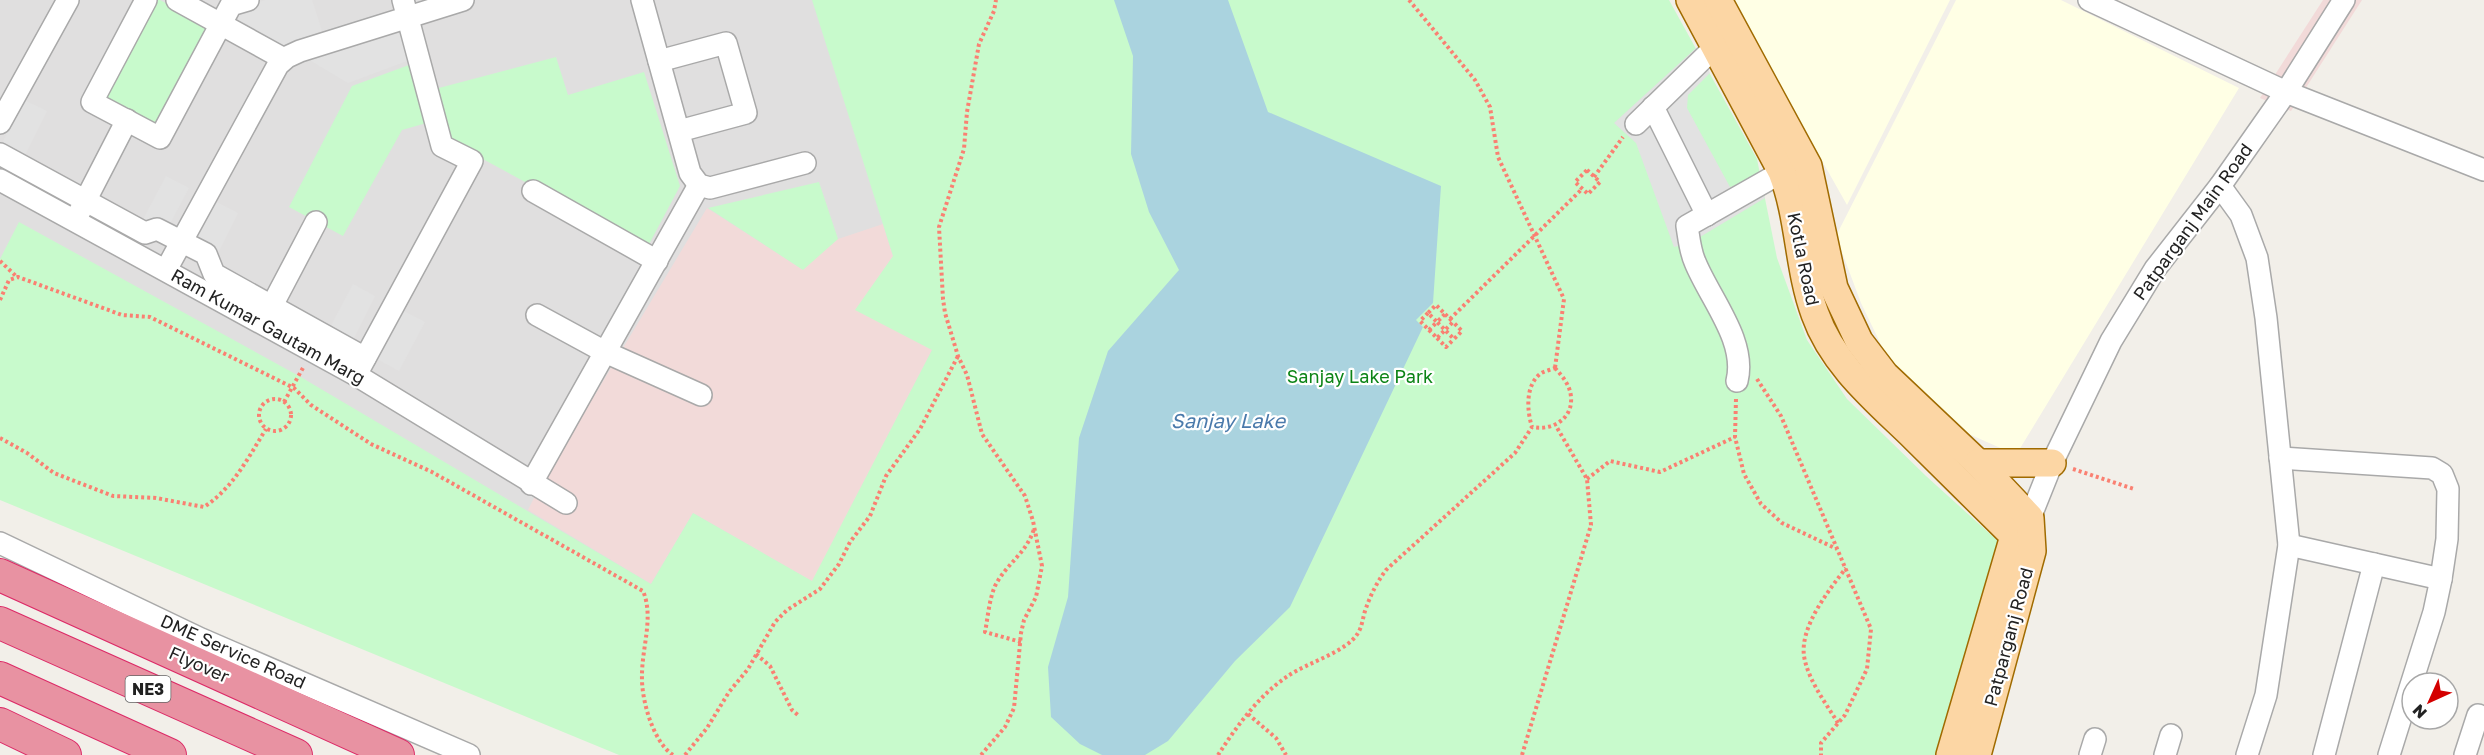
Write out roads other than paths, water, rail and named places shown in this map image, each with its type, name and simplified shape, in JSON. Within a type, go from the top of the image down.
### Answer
[{"type":"highway","name":"Flyover","points":[[0,575],[398,755]]},
{"type":"highway","name":"NE3","points":[[0,623],[296,755]]},
{"type":"highway","points":[[0,678],[170,755]]},
{"type":"highway","points":[[0,724],[65,755]]},
{"type":"main road","name":"Kotla Road","points":[[1690,0],[1782,172],[1790,197],[1809,296],[1815,315],[1834,351],[1864,389],[2022,527]]},
{"type":"main road","name":"Kotla Road","points":[[1718,0],[1808,166],[1834,288],[1852,329],[1867,353],[1885,375],[1978,463],[2022,527]]},
{"type":"main road","points":[[1978,463],[2052,463]]},
{"type":"main road","name":"Patparganj Road","points":[[1950,755],[2022,527]]},
{"type":"main road","name":"Patparganj Road","points":[[1977,755],[2032,551],[2022,527]]},
{"type":"street","points":[[0,123],[68,0]]},
{"type":"street","points":[[146,0],[92,102],[160,138],[231,5],[248,0]]},
{"type":"street","points":[[177,0],[284,59]]},
{"type":"street","points":[[166,270],[268,79],[284,59],[405,9],[463,0]]},
{"type":"street","points":[[642,0],[690,173],[699,185],[710,188],[806,163]]},
{"type":"street","points":[[2089,0],[2286,92],[2484,170]]},
{"type":"street","name":"Patparganj Main Road","points":[[2022,527],[2111,341],[2155,269],[2220,186],[2286,92],[2344,0]]},
{"type":"street","points":[[0,154],[146,233],[157,229],[206,254],[214,274],[267,315],[361,367],[472,161],[442,146],[405,9]]},
{"type":"street","points":[[659,61],[726,43],[729,53],[746,113],[679,131]]},
{"type":"street","points":[[1636,124],[1715,47]]},
{"type":"street","points":[[1653,108],[1707,215]]},
{"type":"street","points":[[75,221],[127,120]]},
{"type":"street","points":[[1737,381],[1740,367],[1739,350],[1694,260],[1687,226],[1782,172]]},
{"type":"street","name":"Ram Kumar Gautam Marg","points":[[0,180],[166,270],[267,315],[313,352],[361,367],[531,484],[566,503]]},
{"type":"street","points":[[531,484],[699,185]]},
{"type":"street","points":[[2220,186],[2241,215],[2257,258],[2289,545],[2266,695],[2247,755]]},
{"type":"street","points":[[533,191],[657,261]]},
{"type":"street","points":[[267,315],[316,222]]},
{"type":"street","points":[[537,315],[605,352],[700,395]]},
{"type":"street","points":[[2280,458],[2432,468],[2442,474],[2448,489],[2446,539],[2434,612],[2389,755]]},
{"type":"street","name":"DME Service Road","points":[[0,543],[201,639],[469,755]]},
{"type":"street","points":[[2289,545],[2441,579]]},
{"type":"street","points":[[2324,755],[2374,564]]},
{"type":"street","points":[[2465,755],[2478,715]]},
{"type":"water","name":"Sanjay Lake","points":[[1114,0],[1228,0],[1268,112],[1441,186],[1433,303],[1416,320],[1423,327],[1290,607],[1235,661],[1168,741],[1145,755],[1102,755],[1080,744],[1051,717],[1048,667],[1068,597],[1079,438],[1108,351],[1179,270],[1149,212],[1131,154],[1133,56]]},
{"type":"park label","name":"Sanjay Lake Park","points":[[1360,377]]}]
